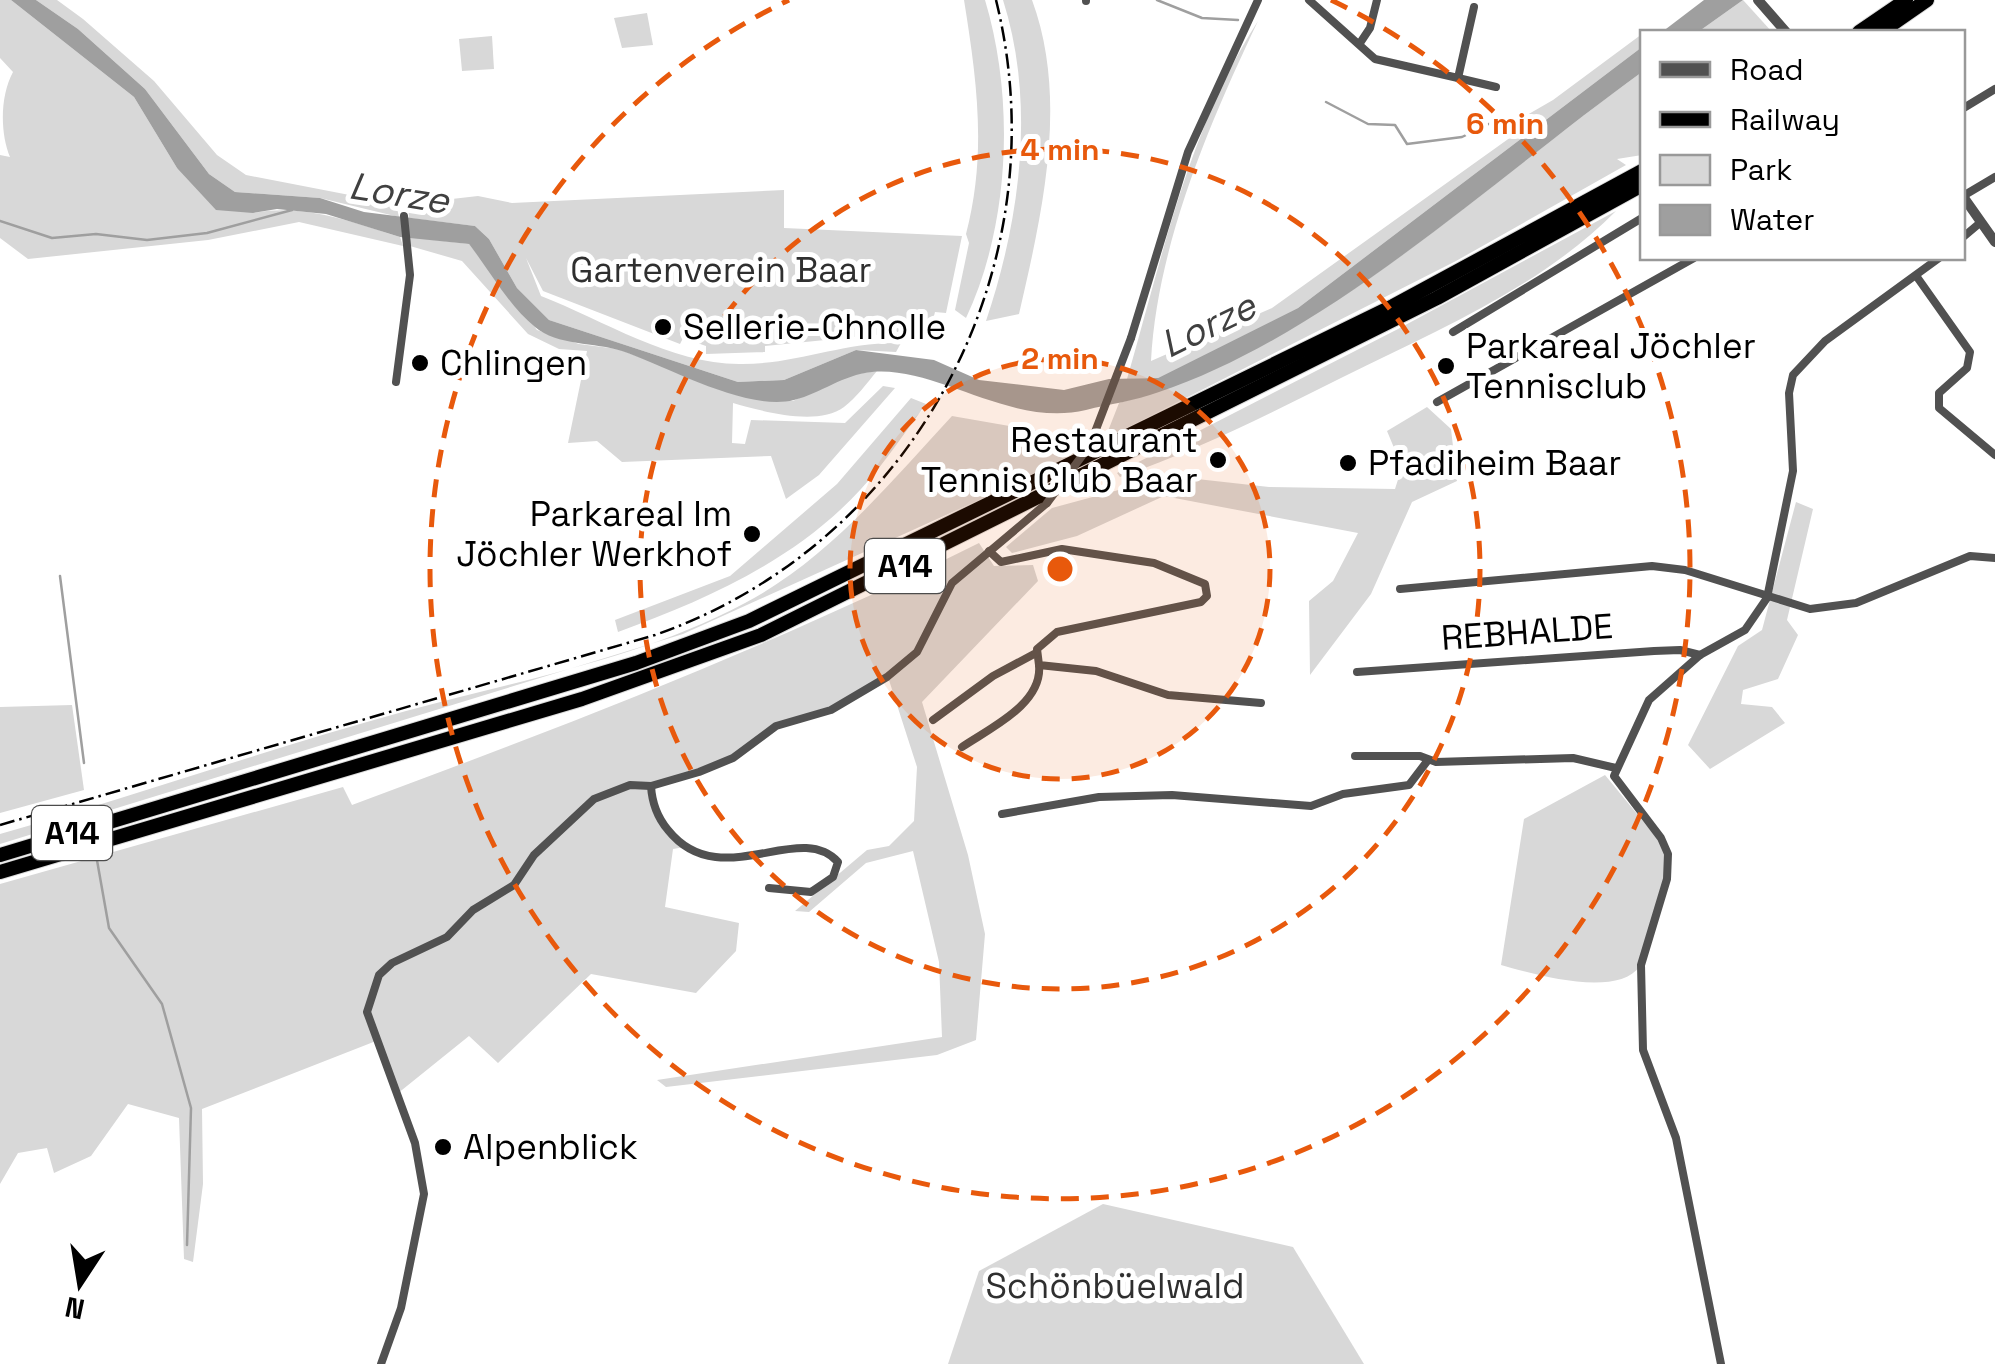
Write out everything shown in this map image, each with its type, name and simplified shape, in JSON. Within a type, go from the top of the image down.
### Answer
[{"type":"highway","points":[[1862,30],[1906,0]]},
{"type":"highway","points":[[1884,30],[1927,0]]},
{"type":"highway","name":"A14","points":[[0,855],[636,662],[749,621],[1393,306],[1640,172]]},
{"type":"highway","name":"A14","points":[[0,872],[582,699],[772,630],[1437,298],[1640,186]]},
{"type":"street","points":[[382,1364],[401,1308],[424,1194],[415,1144],[368,1012],[372,988],[392,963],[447,937],[473,910],[514,885],[534,855],[594,798],[630,786],[676,781],[733,758],[776,726],[830,710],[888,676],[918,652],[952,584],[1047,503],[1078,466],[1101,424],[1188,152],[1258,0]]},
{"type":"street","points":[[1309,0],[1375,59],[1496,87]]},
{"type":"street","points":[[1360,43],[1370,28],[1377,0]]},
{"type":"street","points":[[1758,0],[1784,30]]},
{"type":"street","points":[[1458,78],[1474,7]]},
{"type":"street","points":[[1965,107],[1995,89]]},
{"type":"street","points":[[1965,195],[1995,177]]},
{"type":"street","points":[[1965,199],[1995,242]]},
{"type":"street","points":[[396,382],[410,276],[404,216]]},
{"type":"street","points":[[1453,332],[1640,219]]},
{"type":"street","points":[[1965,235],[1981,222]]},
{"type":"street","points":[[1437,402],[1690,260]]},
{"type":"street","points":[[1721,1364],[1676,1138],[1644,1050],[1641,965],[1667,879],[1668,854],[1661,838],[1617,784],[1616,768],[1649,700],[1700,656],[1745,630],[1767,598],[1793,471],[1789,393],[1794,375],[1824,341],[1937,260]]},
{"type":"street","points":[[1917,276],[1970,352],[1967,368],[1939,393],[1939,408],[1995,456]]},
{"type":"street","points":[[933,720],[993,676],[1036,653],[1058,632],[1201,602],[1208,590],[1205,584],[1154,562],[1062,549],[1002,562],[989,551]]},
{"type":"street","points":[[1400,589],[1652,566],[1684,570],[1810,609],[1856,603],[1954,560],[1970,556],[1995,558]]},
{"type":"street","name":"REBHALDE","points":[[1357,672],[1667,650],[1700,656]]},
{"type":"street","points":[[962,748],[1026,702],[1035,690],[1036,653]]},
{"type":"street","points":[[1038,665],[1096,671],[1168,695],[1261,703]]},
{"type":"street","points":[[1355,756],[1420,756],[1428,760],[1573,758],[1616,768]]},
{"type":"street","points":[[1002,814],[1099,798],[1172,795],[1311,806],[1343,794],[1409,785],[1428,760]]},
{"type":"street","points":[[651,786],[664,825],[684,847],[704,857],[730,859],[796,849],[833,856],[838,862],[833,877],[812,892],[770,888]]},
{"type":"green space","points":[[0,0],[11,0],[134,97],[177,168],[253,213],[291,210],[328,216],[400,237],[403,246],[299,222],[208,240],[28,259],[0,238],[0,155],[10,157],[3,115],[13,72],[0,58]]},
{"type":"green space","points":[[36,0],[57,0],[83,19],[154,81],[217,155],[246,175],[396,204],[399,217],[320,198],[235,192],[209,174],[145,89],[78,29]]},
{"type":"green space","points":[[964,0],[985,0],[995,38],[1004,120],[999,203],[992,243],[966,318],[955,310],[969,243],[966,234],[976,175],[978,117]]},
{"type":"green space","points":[[1003,0],[1032,0],[1043,38],[1049,77],[1048,157],[1019,314],[986,321],[1008,243],[1020,162],[1019,80]]},
{"type":"green space","points":[[1743,0],[1770,30],[1701,30]]},
{"type":"green space","points":[[647,13],[653,45],[622,48],[614,18]]},
{"type":"green space","points":[[1258,21],[1221,101],[1188,187],[1163,274],[1151,361],[1272,308],[1518,132],[1513,123],[1553,100],[1640,35],[1640,49],[1298,308],[1158,378],[1127,379],[1195,149],[1234,62]]},
{"type":"green space","points":[[492,36],[494,69],[462,71],[459,39]]},
{"type":"green space","points":[[1640,74],[1640,155],[1617,159],[1626,165],[1456,261],[1115,434],[1108,431],[1119,403],[1191,378],[1261,345],[1328,306],[1393,262]]},
{"type":"green space","name":"Gartenverein Baar","points":[[784,190],[784,228],[962,236],[946,313],[935,312],[929,335],[895,333],[765,346],[765,352],[706,354],[706,346],[683,338],[680,344],[543,291],[526,258],[541,296],[688,357],[759,363],[901,343],[896,352],[856,350],[784,380],[738,382],[549,320],[517,288],[489,239],[475,226],[409,218],[408,204],[478,196],[512,203]]},
{"type":"green space","points":[[1616,211],[1587,238],[1522,285],[1451,324],[1205,443],[1120,477],[1117,473],[1398,329]]},
{"type":"green space","points":[[410,237],[469,244],[537,330],[579,344],[618,349],[745,397],[793,401],[843,376],[877,371],[857,395],[833,413],[789,416],[733,403],[732,443],[745,444],[751,420],[845,423],[883,386],[895,388],[819,475],[786,499],[771,456],[622,462],[597,441],[568,443],[587,351],[559,349],[528,334],[462,261],[410,246]]},
{"type":"green space","points":[[911,398],[926,404],[895,447],[861,489],[808,537],[716,591],[618,632],[615,620],[730,576],[837,484]]},
{"type":"green space","points":[[1427,407],[1451,429],[1457,481],[1412,502],[1371,594],[1310,675],[1309,601],[1333,581],[1358,533],[1164,496],[1077,536],[1012,553],[1006,547],[1052,508],[1170,476],[1269,487],[1395,489],[1402,467],[1387,431]]},
{"type":"green space","points":[[952,416],[1083,439],[1072,458],[683,634],[642,647],[745,603],[804,565],[881,493]]},
{"type":"green space","points":[[1796,502],[1813,509],[1787,620],[1798,635],[1778,679],[1743,690],[1741,704],[1772,707],[1785,723],[1710,769],[1688,745],[1738,646],[1762,630]]},
{"type":"green space","points":[[979,543],[994,566],[1033,565],[1038,581],[922,702],[968,855],[985,934],[976,1040],[937,1055],[666,1087],[657,1080],[942,1037],[939,962],[913,851],[866,863],[809,912],[795,911],[867,850],[889,846],[914,821],[917,767],[888,677],[831,710],[776,726],[745,751],[651,786],[657,813],[685,847],[673,849],[665,907],[739,923],[736,951],[696,993],[591,974],[498,1063],[469,1036],[397,1094],[376,1041],[202,1109],[203,1184],[193,1262],[184,1259],[179,1118],[128,1104],[91,1156],[54,1173],[47,1148],[18,1153],[0,1184],[0,884],[343,787],[352,805],[669,683],[825,616]]},
{"type":"green space","points":[[570,669],[0,844],[0,834],[355,725]]},
{"type":"green space","points":[[72,705],[84,790],[0,813],[0,707]]},
{"type":"green space","points":[[1605,775],[1670,854],[1640,966],[1629,976],[1594,983],[1501,965],[1524,819]]},
{"type":"green space","name":"Schönbüelwald","points":[[1103,1204],[1293,1247],[1364,1364],[948,1364],[979,1271]]},
{"type":"water","points":[[11,0],[36,0],[78,29],[145,89],[209,174],[235,192],[320,198],[364,212],[475,226],[489,239],[517,288],[549,320],[738,382],[784,380],[856,350],[934,360],[979,380],[1064,390],[1109,379],[1158,378],[1298,308],[1640,49],[1640,74],[1410,250],[1286,333],[1223,366],[1159,392],[1058,413],[1030,411],[897,373],[872,372],[851,377],[794,400],[753,400],[707,386],[622,351],[554,338],[535,327],[517,309],[469,244],[400,237],[326,214],[277,209],[253,213],[216,210],[177,168],[134,97]]},
{"type":"water","points":[[1704,0],[1743,0],[1701,30],[1665,30]]},
{"type":"waterway","points":[[1157,0],[1202,18],[1238,20]]},
{"type":"waterway","points":[[1326,102],[1368,124],[1395,125],[1407,144],[1462,137],[1501,118]]},
{"type":"waterway","points":[[0,221],[52,238],[96,234],[147,240],[207,233],[292,210]]},
{"type":"waterway","points":[[60,576],[84,763]]},
{"type":"waterway","points":[[95,849],[109,928],[162,1004],[191,1108],[187,1245]]},
{"type":"railway","points":[[0,825],[655,635],[747,592],[827,535],[895,464],[948,383],[986,294],[1007,199],[1011,100],[996,0]]},
{"type":"place","name":"Sellerie-Chnolle","points":[[663,327]]},
{"type":"place","name":"Chlingen","points":[[420,363]]},
{"type":"place","name":"Parkareal Jöchler Tennisclub","points":[[1446,366]]},
{"type":"place","name":"Restaurant Tennis Club Baar","points":[[1218,460]]},
{"type":"place","name":"Pfadiheim Baar","points":[[1348,463]]},
{"type":"place","name":"Parkareal Im Jöchler Werkhof","points":[[752,534]]},
{"type":"place","name":"Alpenblick","points":[[443,1147]]},
{"type":"water label","name":"Lorze","points":[[399,193]]},
{"type":"water label","name":"Lorze","points":[[1208,325]]}]
